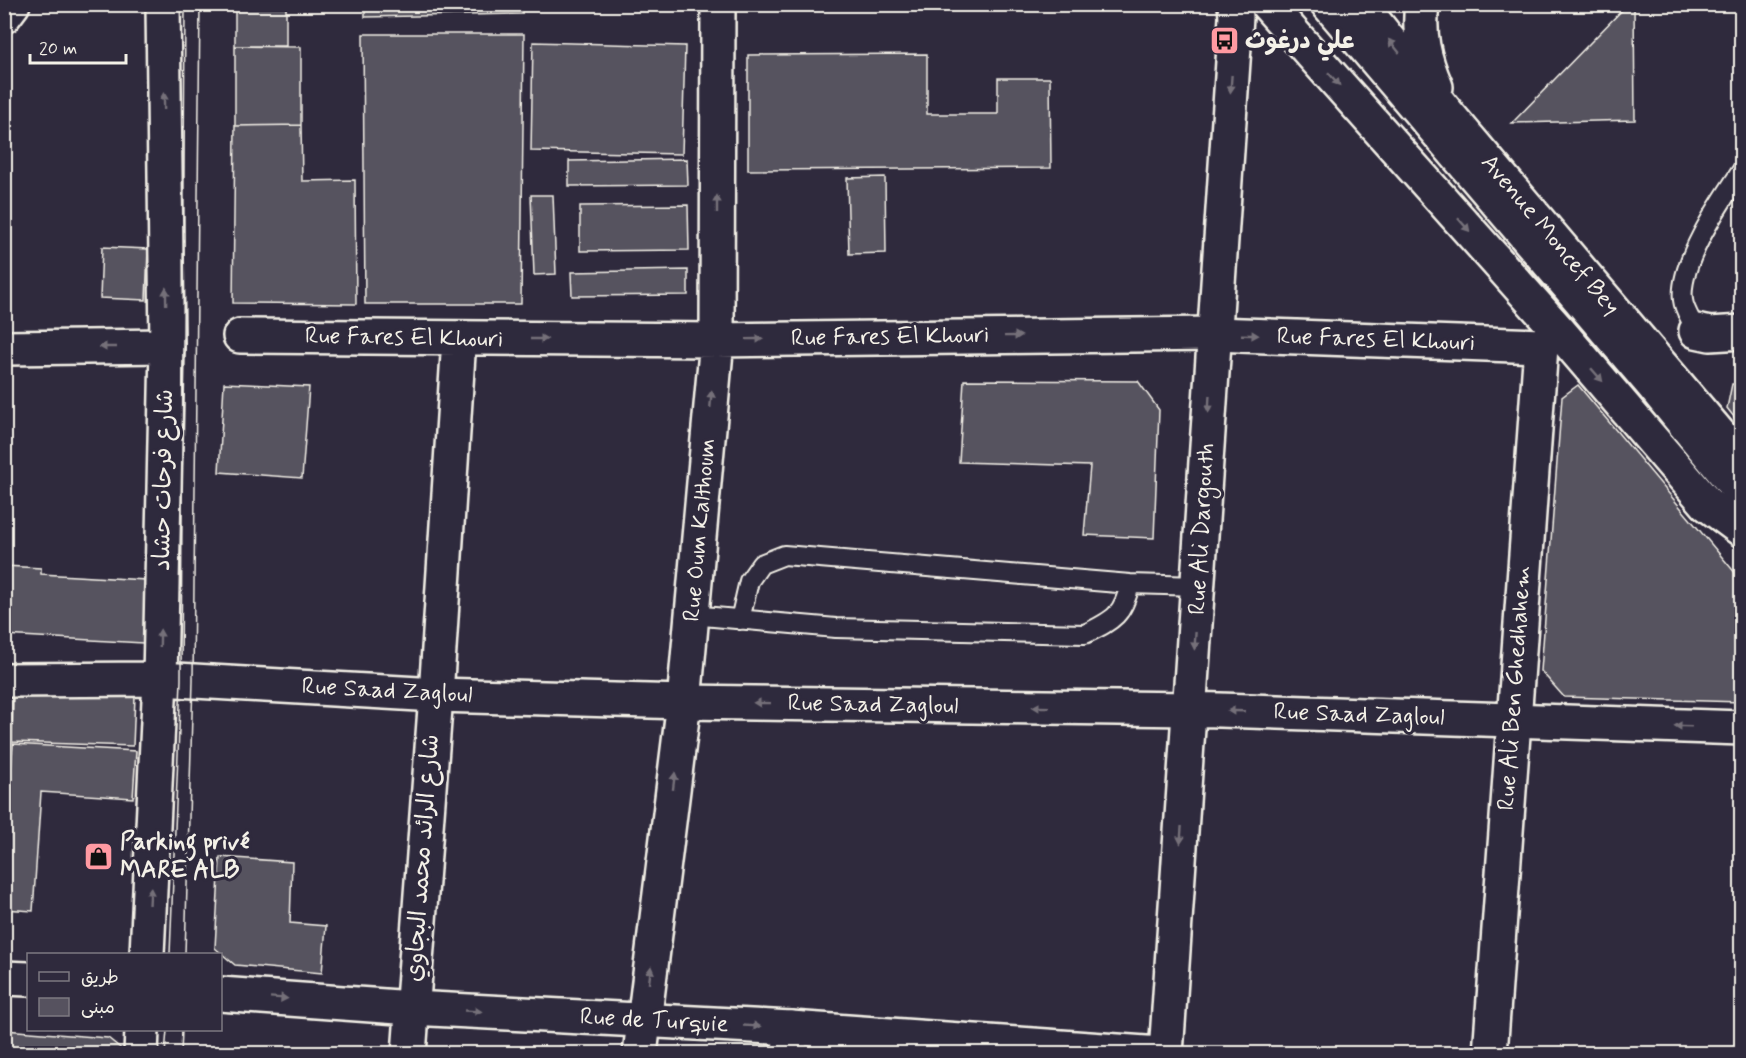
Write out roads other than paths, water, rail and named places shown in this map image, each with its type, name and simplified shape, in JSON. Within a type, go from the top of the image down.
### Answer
[{"type":"main road","points":[[4,16],[12,4]]},
{"type":"main road","name":"شارع فرحات حشاد","points":[[147,953],[160,679],[166,346],[163,4]]},
{"type":"main road","name":"Rue Oum Kalthoum","points":[[640,1053],[684,702],[717,340],[718,4]]},
{"type":"main road","name":"Rue Ali Dargouth","points":[[1166,1053],[1199,586],[1235,4]]},
{"type":"main road","points":[[1267,4],[1550,338],[1707,504],[1742,530]]},
{"type":"main road","points":[[1328,4],[1652,384],[1742,494]]},
{"type":"main road","name":"Avenue Moncef Bey","points":[[1363,4],[1372,20],[1447,113],[1742,461]]},
{"type":"main road","points":[[1422,4],[1419,25],[1426,65],[1447,113]]},
{"type":"main road","points":[[1695,330],[1710,334],[1742,332]]},
{"type":"main road","name":"Rue Fares El Khouri","points":[[240,336],[717,340],[1214,334],[1550,338]]},
{"type":"main road","name":"Rue Ali Ben Ghedhahem","points":[[1490,1053],[1513,720],[1550,338]]},
{"type":"main road","name":"شارع الرائد محمد البجاوي","points":[[409,1053],[436,695],[459,339]]},
{"type":"main road","points":[[4,348],[166,346]]},
{"type":"main road","name":"Rue Saad Zagloul","points":[[4,680],[160,679],[436,695],[684,702],[1190,709],[1742,728]]},
{"type":"main road","points":[[4,978],[27,980]]},
{"type":"main road","name":"Rue de Turquie","points":[[222,994],[644,1021],[790,1041],[1160,1053]]},
{"type":"main road","points":[[141,1053],[142,1031]]},
{"type":"lane","points":[[1695,330],[1683,300],[1686,268],[1719,205],[1742,170]]},
{"type":"lane","points":[[740,620],[749,580],[761,564],[784,555],[1130,584],[1199,586]]},
{"type":"lane","points":[[692,615],[836,628],[1085,634],[1109,622],[1126,603],[1130,584]]},
{"type":"tram line","points":[[170,953],[181,680],[185,4]]},
{"type":"tram line","points":[[185,953],[193,681],[200,4]]},
{"type":"tram line","points":[[165,1054],[167,1031]]},
{"type":"tram line","points":[[181,1054],[182,1031]]},
{"type":"place","name":"علي درغوث","points":[[1224,41]]},
{"type":"place","name":"Parking privé MARE ALB","points":[[99,856]]}]
